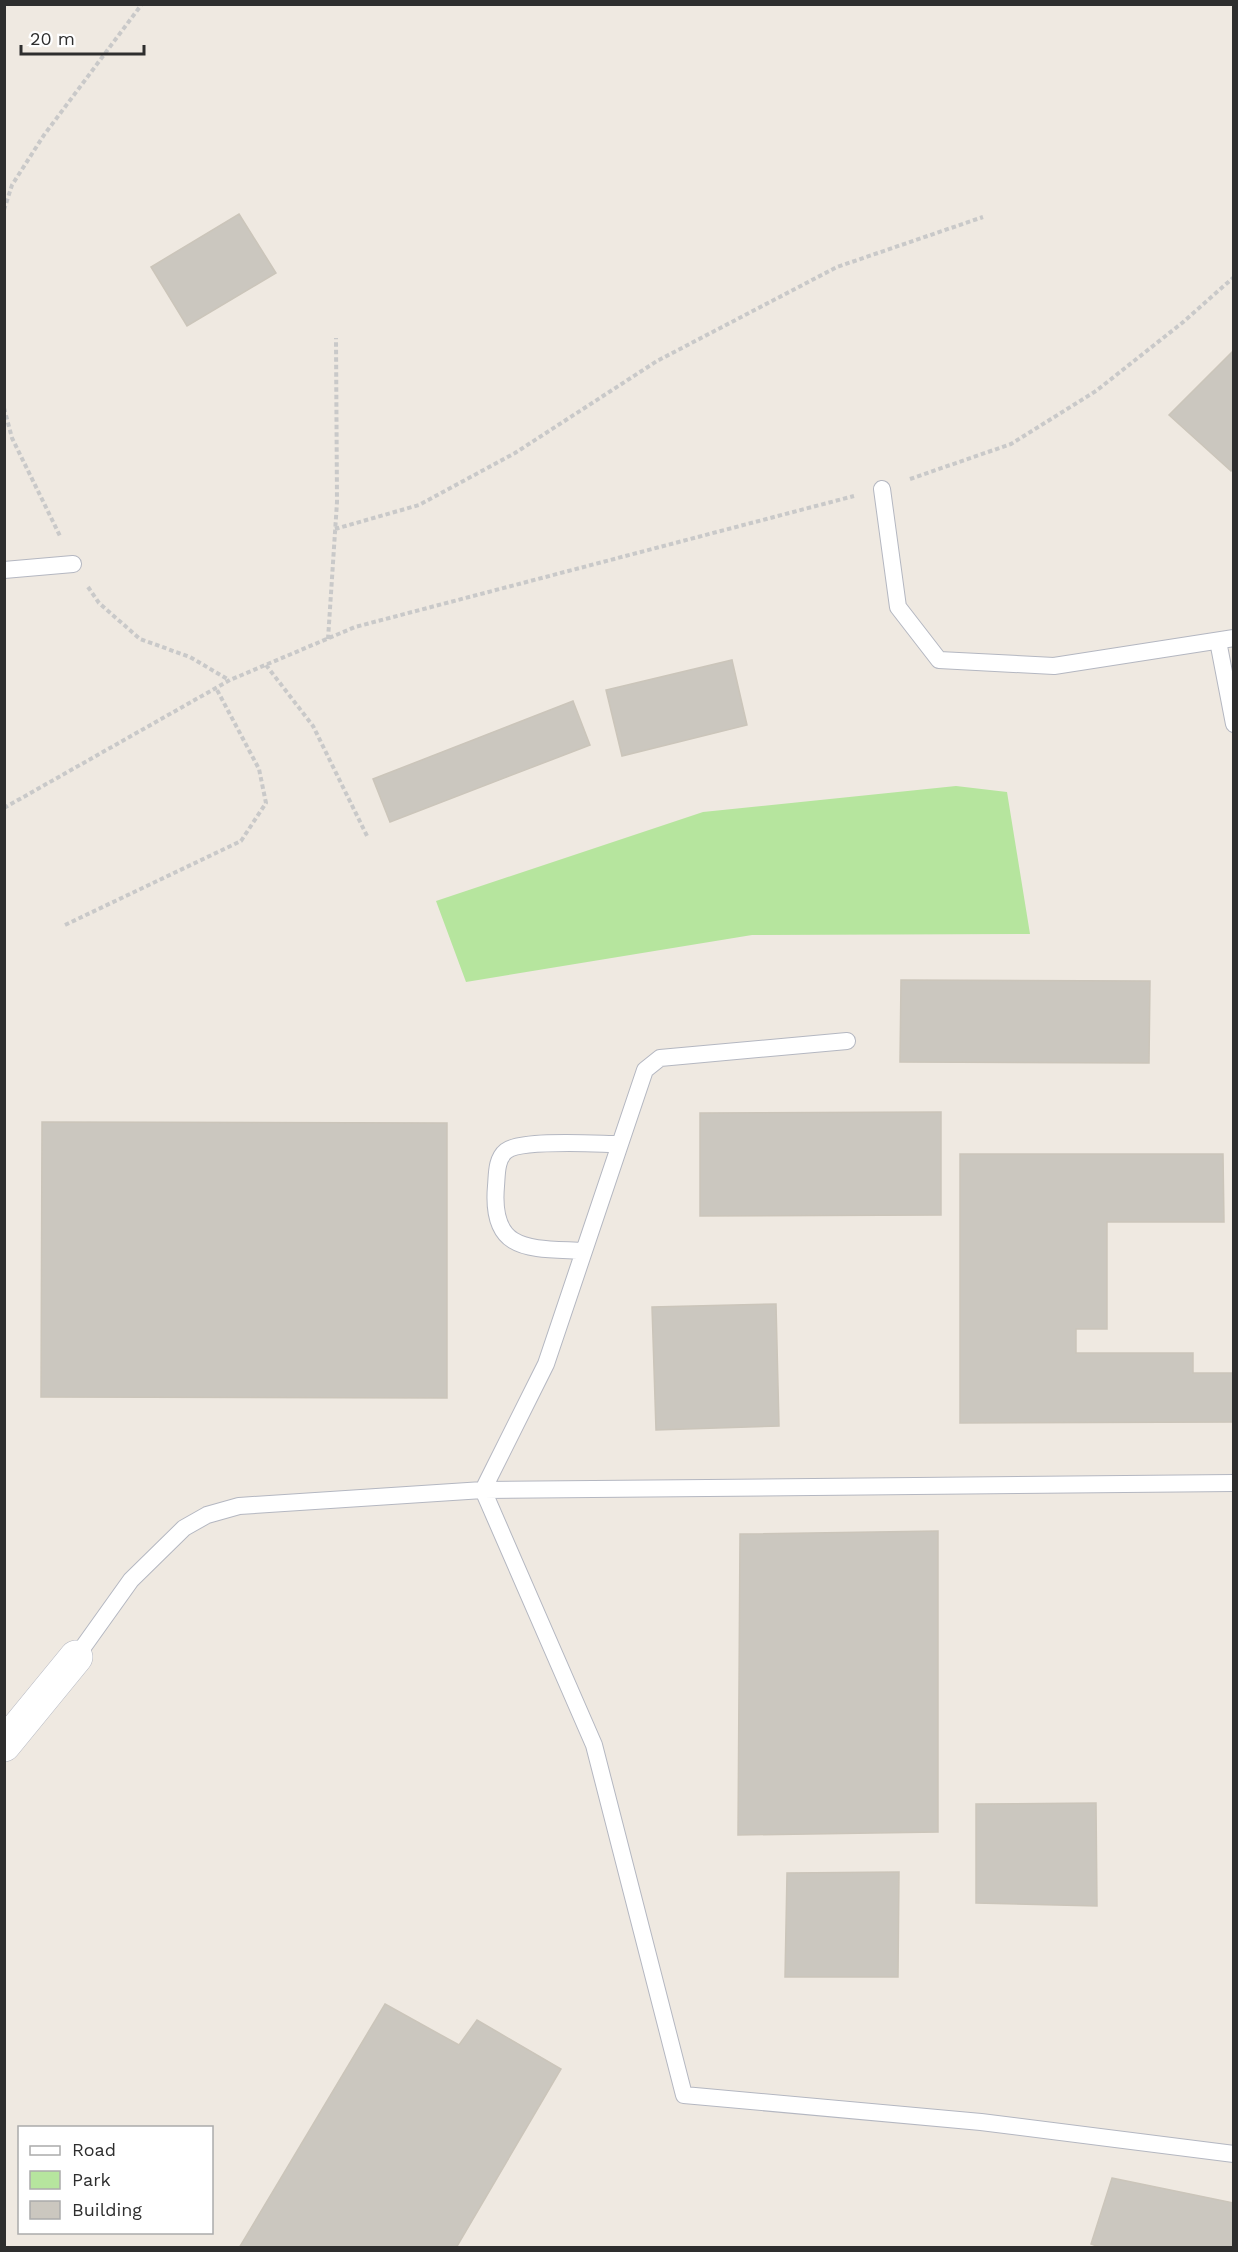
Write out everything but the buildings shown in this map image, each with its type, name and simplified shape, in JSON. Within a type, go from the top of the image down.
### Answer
[{"type":"street","points":[[4,1744],[76,1657]]},
{"type":"lane","points":[[882,489],[898,607],[939,660],[1054,666],[1226,640],[1233,724]]},
{"type":"lane","points":[[4,570],[73,564]]},
{"type":"lane","points":[[483,1490],[546,1364],[645,1070],[660,1058],[847,1041]]},
{"type":"lane","points":[[584,1251],[547,1249],[517,1244],[507,1238],[498,1225],[496,1192],[498,1164],[505,1151],[521,1145],[620,1144]]},
{"type":"lane","points":[[76,1657],[131,1580],[184,1528],[207,1515],[240,1506],[483,1490],[1233,1484]]},
{"type":"lane","points":[[483,1490],[594,1745],[684,2095],[981,2122],[1233,2154]]},
{"type":"path","points":[[4,210],[12,185],[44,135],[142,4]]},
{"type":"path","points":[[335,529],[419,505],[515,453],[657,361],[837,267],[983,217]]},
{"type":"path","points":[[4,808],[216,688],[365,624],[882,489],[1011,444],[1096,391],[1182,323],[1233,276]]},
{"type":"path","points":[[328,639],[337,502],[336,338]]},
{"type":"path","points":[[266,665],[313,726],[368,838]]},
{"type":"path","points":[[65,925],[241,841],[266,803],[259,769],[216,688]]},
{"type":"green space","points":[[956,786],[1007,792],[1030,934],[752,935],[466,982],[436,901],[703,812]]}]
